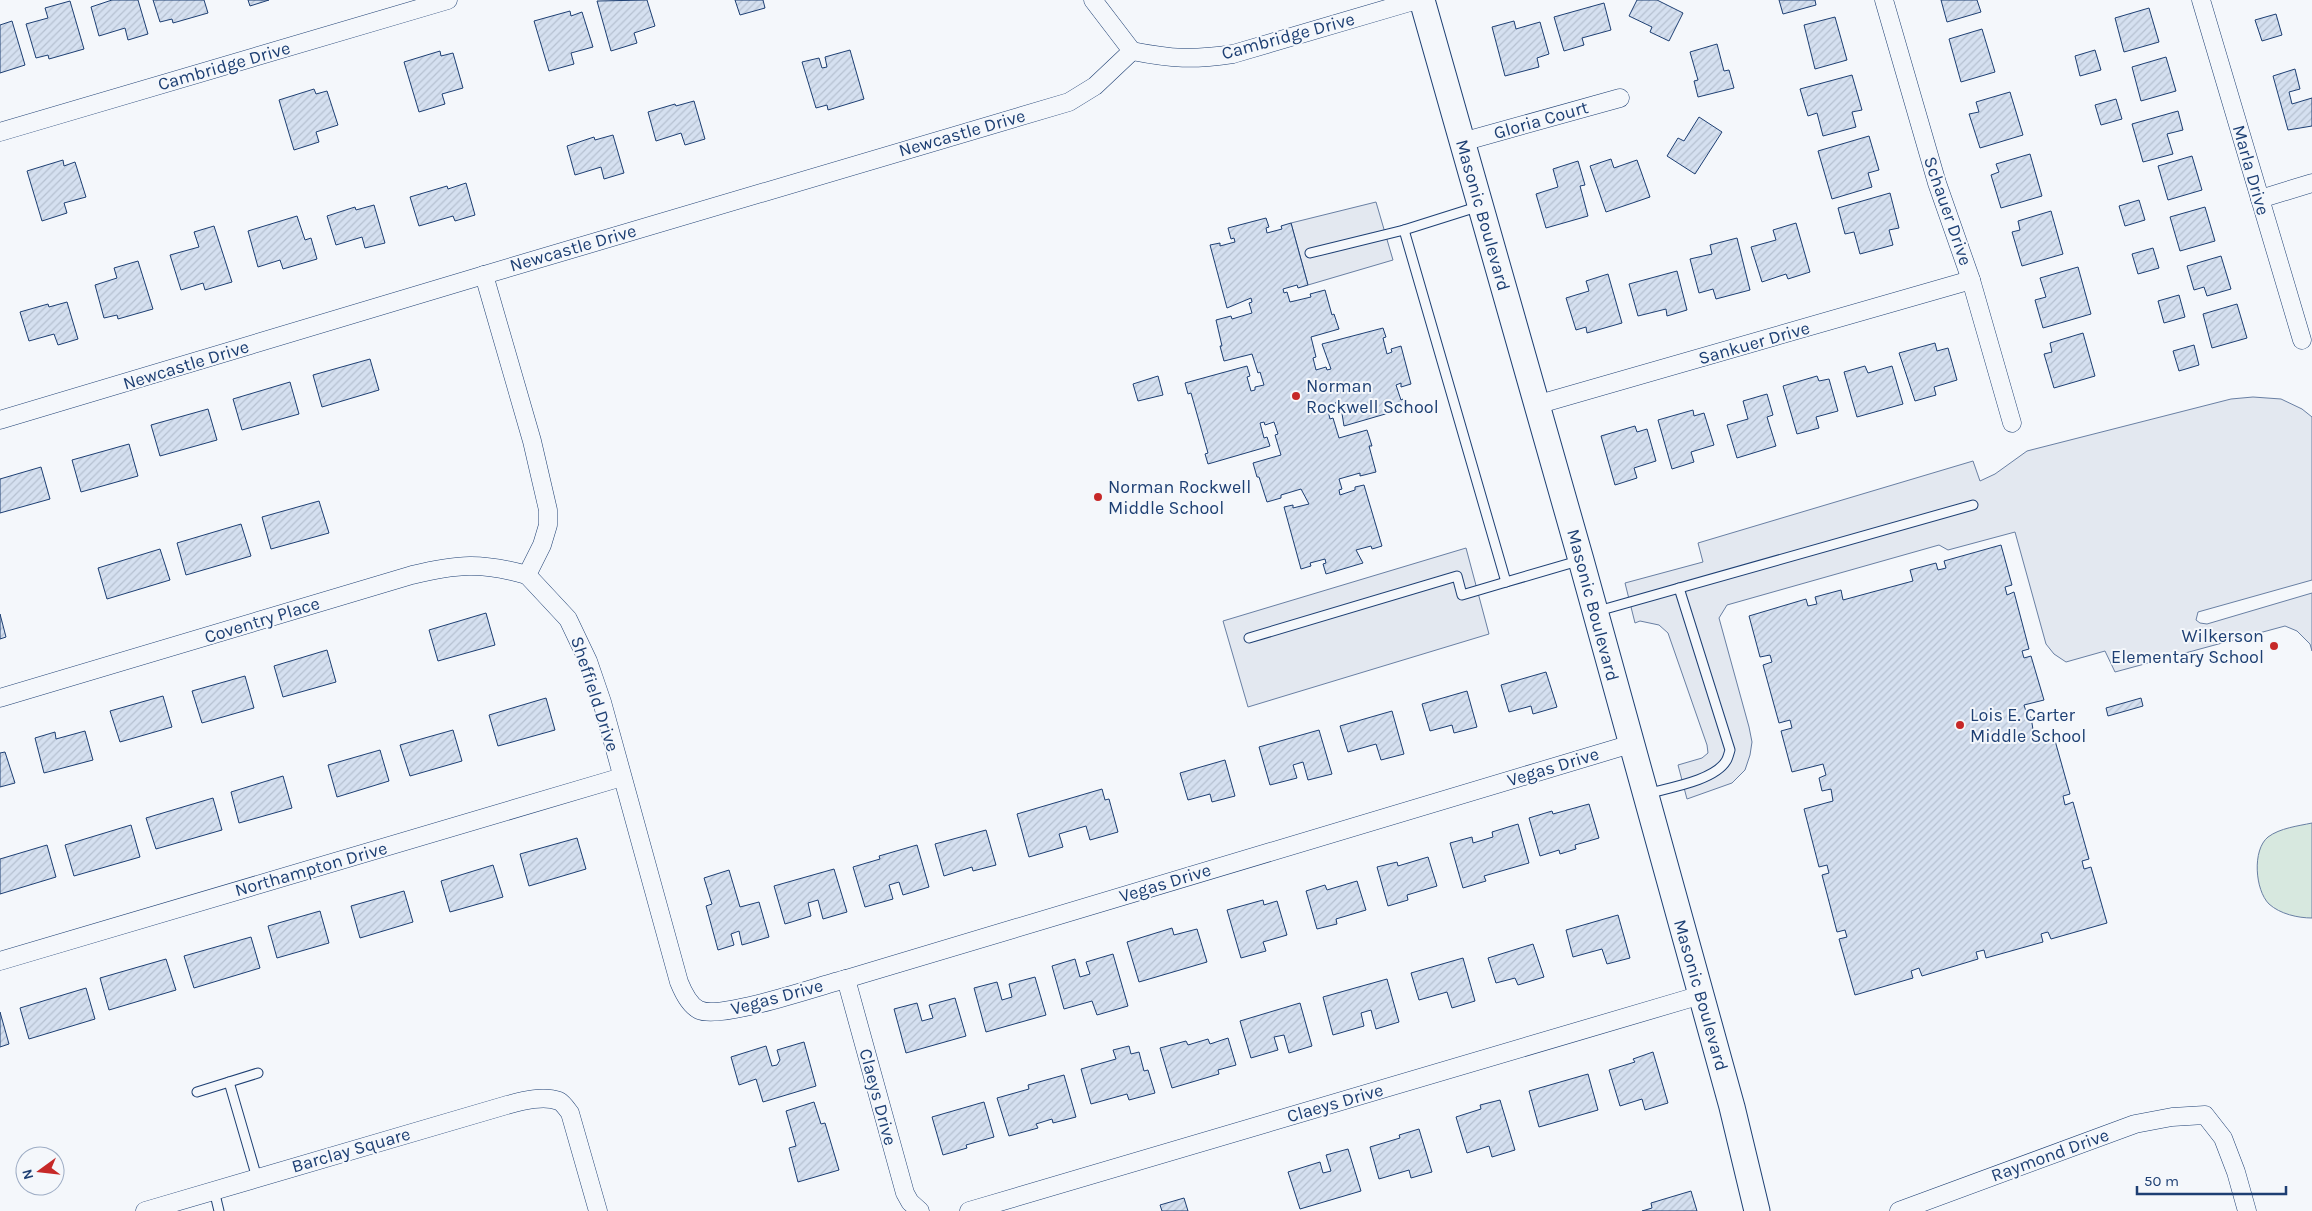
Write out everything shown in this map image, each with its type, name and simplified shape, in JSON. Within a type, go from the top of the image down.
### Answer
[{"type":"street","name":"Cambridge Drive","points":[[0,132],[448,0]]},
{"type":"street","points":[[1093,0],[1132,51]]},
{"type":"street","name":"Cambridge Drive","points":[[1132,51],[1172,58],[1202,58],[1233,54],[1417,0]]},
{"type":"street","name":"Masonic Boulevard","points":[[1422,0],[1581,560],[1732,1107],[1757,1211]]},
{"type":"street","name":"Schauer Drive","points":[[1884,0],[1937,183],[1971,280],[2012,423]]},
{"type":"street","name":"Marla Drive","points":[[2200,0],[2302,340]]},
{"type":"street","name":"Newcastle Drive","points":[[0,420],[1069,102],[1096,86],[1132,51]]},
{"type":"street","name":"Gloria Court","points":[[1462,142],[1620,98]]},
{"type":"street","points":[[2260,198],[2312,183]]},
{"type":"street","points":[[484,275],[532,441],[547,503],[548,525],[542,545],[527,575]]},
{"type":"street","name":"Sankuer Drive","points":[[1536,405],[1971,280]]},
{"type":"street","name":"Coventry Place","points":[[0,698],[420,573],[463,565],[479,565],[502,568],[527,575]]},
{"type":"street","name":"Sheffield Drive","points":[[527,575],[568,619],[579,638],[602,702],[679,982],[689,1002],[698,1009]]},
{"type":"street","name":"Vegas Drive","points":[[698,1009],[706,1012],[727,1011],[846,979],[1631,744]]},
{"type":"street","name":"Northampton Drive","points":[[0,961],[622,777]]},
{"type":"street","name":"Claeys Drive","points":[[846,979],[905,1193],[910,1202],[920,1211]]},
{"type":"street","name":"Claeys Drive","points":[[969,1211],[1701,995]]},
{"type":"street","name":"Barclay Square","points":[[144,1211],[529,1100],[559,1102],[570,1113],[598,1211]]},
{"type":"street","name":"Raymond Drive","points":[[1899,1211],[2135,1124],[2172,1117],[2205,1115],[2223,1138],[2236,1172],[2247,1211]]},
{"type":"lane","points":[[1310,253],[1404,230],[1480,206]]},
{"type":"lane","points":[[1404,230],[1506,582]]},
{"type":"lane","points":[[1595,612],[1973,505]]},
{"type":"lane","points":[[1249,638],[1457,576],[1462,595],[1581,560]]},
{"type":"lane","points":[[1645,794],[1703,778],[1717,771],[1726,761],[1730,750],[1679,588]]},
{"type":"lane","points":[[198,1092],[258,1073]]},
{"type":"lane","points":[[229,1082],[257,1178]]},
{"type":"lane","points":[[214,1190],[219,1211]]},
{"type":"shaded area","points":[[1376,202],[1393,260],[1308,285],[1291,223]]},
{"type":"shaded area","points":[[2253,397],[2281,399],[2302,409],[2312,417],[2312,580],[2198,612],[2196,620],[2207,624],[2312,593],[2312,651],[2310,644],[2297,631],[2285,626],[2115,672],[2105,651],[2066,662],[2054,654],[2046,644],[2015,532],[1948,550],[1939,545],[1727,605],[1719,618],[1749,727],[1752,742],[1750,755],[1745,770],[1732,783],[1687,799],[1678,765],[1702,758],[1708,753],[1707,745],[1668,633],[1659,625],[1640,621],[1635,623],[1625,583],[1703,562],[1698,543],[1973,461],[1980,481],[1995,474],[2027,451],[2231,399]]},
{"type":"shaded area","points":[[1466,548],[1489,634],[1248,707],[1223,621]]},
{"type":"shaded area","points":[[2312,823],[2312,918],[2289,915],[2269,904],[2264,898],[2257,870],[2259,851],[2268,837],[2284,829]]},
{"type":"building","points":[[112,0],[138,0],[148,34],[128,40],[125,28],[99,36],[91,7]]},
{"type":"building","points":[[153,0],[204,0],[208,13],[173,23],[172,19],[160,22]]},
{"type":"building","points":[[248,0],[269,0],[250,6]]},
{"type":"building","points":[[647,0],[655,26],[634,33],[637,43],[611,51],[597,1]]},
{"type":"building","points":[[735,0],[763,0],[765,8],[740,15]]},
{"type":"building","points":[[1637,0],[1657,0],[1683,13],[1669,41],[1650,32],[1652,27],[1629,16]]},
{"type":"building","points":[[1779,0],[1815,0],[1816,5],[1783,14]]},
{"type":"building","points":[[1941,0],[1977,0],[1981,12],[1947,22]]},
{"type":"building","points":[[70,1],[84,49],[49,59],[48,55],[36,58],[26,24],[48,18],[45,8]]},
{"type":"building","points":[[1604,3],[1611,30],[1582,38],[1584,45],[1564,51],[1554,17]]},
{"type":"building","points":[[2149,8],[2159,42],[2124,52],[2115,18]]},
{"type":"building","points":[[570,11],[571,16],[582,12],[593,47],[571,53],[574,64],[549,71],[534,21]]},
{"type":"building","points":[[2276,14],[2282,35],[2262,41],[2255,20]]},
{"type":"building","points":[[1835,17],[1847,60],[1815,69],[1804,25]]},
{"type":"building","points":[[12,21],[25,65],[0,73],[0,25]]},
{"type":"building","points":[[1514,21],[1516,29],[1540,22],[1549,54],[1537,58],[1539,67],[1505,76],[1492,27]]},
{"type":"building","points":[[1982,29],[1995,72],[1961,82],[1949,39]]},
{"type":"building","points":[[1717,44],[1724,71],[1729,70],[1734,88],[1698,97],[1694,81],[1698,80],[1690,52]]},
{"type":"building","points":[[850,50],[864,99],[828,110],[827,105],[816,108],[802,62],[819,58],[822,68],[827,67],[825,57]]},
{"type":"building","points":[[2095,50],[2101,70],[2080,76],[2075,56]]},
{"type":"building","points":[[440,51],[441,56],[453,53],[463,88],[442,94],[445,104],[419,112],[404,62]]},
{"type":"building","points":[[2166,57],[2176,91],[2141,101],[2132,67]]},
{"type":"building","points":[[2295,69],[2300,89],[2289,92],[2292,104],[2312,98],[2312,126],[2288,130],[2273,76]]},
{"type":"building","points":[[1852,75],[1862,110],[1852,112],[1856,127],[1823,136],[1817,113],[1808,116],[1800,89]]},
{"type":"building","points":[[314,89],[316,94],[327,91],[338,125],[316,132],[319,142],[294,150],[279,100]]},
{"type":"building","points":[[2010,92],[2023,135],[1980,148],[1969,114],[1979,112],[1976,102]]},
{"type":"building","points":[[2116,99],[2122,119],[2101,125],[2095,105]]},
{"type":"building","points":[[694,101],[705,139],[685,145],[681,133],[656,141],[648,112],[675,104],[676,106]]},
{"type":"building","points":[[2178,111],[2183,130],[2167,134],[2173,154],[2143,162],[2132,124]]},
{"type":"building","points":[[1699,117],[1722,132],[1695,174],[1667,156],[1678,138],[1684,141]]},
{"type":"building","points":[[613,135],[624,173],[604,179],[601,167],[575,175],[567,146],[594,137],[595,140]]},
{"type":"building","points":[[1869,136],[1879,170],[1868,173],[1872,187],[1832,199],[1818,151]]},
{"type":"building","points":[[2030,154],[2042,196],[2001,208],[1991,175],[1999,172],[1996,164]]},
{"type":"building","points":[[2192,156],[2202,190],[2168,200],[2158,166]]},
{"type":"building","points":[[1611,159],[1614,168],[1637,160],[1650,197],[1606,212],[1590,166]]},
{"type":"building","points":[[63,160],[64,166],[75,162],[86,197],[64,203],[67,213],[42,221],[27,171]]},
{"type":"building","points":[[1578,161],[1585,185],[1580,186],[1588,216],[1546,228],[1536,194],[1558,187],[1553,169]]},
{"type":"building","points":[[466,183],[475,215],[455,221],[453,216],[419,226],[410,197],[447,186],[448,189]]},
{"type":"building","points":[[1890,193],[1899,228],[1889,230],[1893,245],[1860,254],[1854,232],[1845,234],[1838,208]]},
{"type":"building","points":[[2139,200],[2145,220],[2125,226],[2119,206]]},
{"type":"building","points":[[374,205],[385,243],[365,248],[362,237],[336,245],[327,216],[355,207],[356,210]]},
{"type":"building","points":[[2205,207],[2215,241],[2180,251],[2170,217]]},
{"type":"building","points":[[2051,211],[2063,254],[2022,266],[2012,232],[2020,230],[2018,221]]},
{"type":"building","points":[[297,216],[305,240],[311,238],[317,259],[283,269],[280,260],[258,267],[248,231]]},
{"type":"building","name":"Norman Rockwell School","points":[[1266,218],[1269,227],[1266,228],[1267,233],[1282,229],[1281,226],[1291,223],[1308,285],[1298,288],[1297,285],[1283,289],[1284,293],[1287,292],[1290,302],[1311,297],[1310,294],[1325,290],[1332,315],[1334,314],[1339,329],[1311,337],[1316,357],[1313,358],[1316,370],[1326,367],[1327,370],[1331,369],[1322,344],[1383,328],[1386,337],[1383,338],[1387,354],[1392,352],[1391,349],[1401,346],[1411,384],[1401,387],[1401,383],[1396,385],[1406,408],[1344,426],[1340,401],[1327,407],[1330,419],[1333,418],[1339,438],[1367,430],[1372,446],[1369,446],[1376,472],[1360,476],[1360,473],[1339,479],[1342,489],[1339,490],[1340,495],[1355,490],[1355,487],[1364,485],[1382,546],[1372,549],[1371,546],[1356,550],[1363,563],[1326,574],[1323,564],[1326,563],[1325,559],[1310,563],[1311,566],[1301,569],[1284,507],[1293,505],[1293,508],[1309,504],[1301,489],[1281,495],[1281,498],[1267,502],[1259,477],[1257,477],[1253,463],[1281,455],[1275,435],[1278,434],[1274,422],[1265,425],[1264,422],[1260,423],[1264,438],[1267,437],[1270,446],[1208,464],[1205,454],[1208,453],[1191,393],[1188,394],[1185,383],[1247,366],[1250,376],[1247,377],[1251,391],[1255,390],[1255,387],[1264,385],[1252,354],[1224,361],[1216,320],[1231,316],[1232,319],[1252,313],[1249,303],[1252,302],[1251,298],[1227,308],[1210,245],[1220,243],[1220,246],[1235,242],[1234,238],[1231,239],[1228,228]]},
{"type":"building","points":[[1796,223],[1810,272],[1788,279],[1786,274],[1762,282],[1751,247],[1776,240],[1773,230]]},
{"type":"building","points":[[214,226],[232,282],[205,290],[203,283],[181,290],[170,255],[199,247],[194,232]]},
{"type":"building","points":[[1737,238],[1750,290],[1716,299],[1713,289],[1699,293],[1690,259],[1712,254],[1710,245]]},
{"type":"building","points":[[2153,248],[2159,268],[2138,274],[2132,254]]},
{"type":"building","points":[[2221,256],[2231,289],[2207,296],[2204,287],[2194,290],[2187,266]]},
{"type":"building","points":[[138,261],[153,309],[118,319],[117,315],[104,318],[95,285],[117,278],[114,268]]},
{"type":"building","points":[[2078,267],[2091,314],[2043,328],[2035,300],[2046,297],[2040,278]]},
{"type":"building","points":[[1677,271],[1687,310],[1667,316],[1666,309],[1638,316],[1629,284]]},
{"type":"building","points":[[1608,274],[1622,323],[1587,333],[1586,327],[1576,330],[1566,298],[1589,291],[1586,281]]},
{"type":"building","points":[[2179,295],[2185,317],[2164,323],[2158,301]]},
{"type":"building","points":[[67,302],[78,339],[58,345],[54,334],[29,341],[20,312],[48,304],[49,307]]},
{"type":"building","points":[[2237,304],[2247,338],[2212,348],[2203,314]]},
{"type":"building","points":[[2083,333],[2095,376],[2054,388],[2044,354],[2052,352],[2050,343]]},
{"type":"building","points":[[1935,343],[1937,351],[1948,348],[1957,380],[1934,387],[1936,395],[1915,401],[1899,353]]},
{"type":"building","points":[[2194,345],[2199,365],[2179,371],[2173,351]]},
{"type":"building","points":[[370,359],[379,390],[322,407],[313,375]]},
{"type":"building","points":[[1865,366],[1868,373],[1892,366],[1903,404],[1857,417],[1844,372]]},
{"type":"building","points":[[1158,376],[1163,395],[1138,401],[1133,384]]},
{"type":"building","points":[[1817,376],[1819,381],[1829,379],[1838,411],[1816,417],[1819,428],[1797,434],[1783,386]]},
{"type":"building","points":[[290,382],[299,414],[242,430],[233,399]]},
{"type":"building","points":[[1767,394],[1773,415],[1767,417],[1776,446],[1737,458],[1727,425],[1748,419],[1743,401]]},
{"type":"building","points":[[208,409],[217,440],[160,456],[151,425]]},
{"type":"building","points":[[1693,410],[1694,416],[1704,413],[1714,445],[1691,452],[1694,462],[1672,469],[1658,420]]},
{"type":"building","points":[[1635,426],[1637,432],[1647,429],[1656,461],[1634,468],[1637,478],[1615,485],[1601,436]]},
{"type":"building","points":[[129,444],[138,476],[81,492],[72,460]]},
{"type":"building","points":[[41,467],[50,499],[0,513],[0,479]]},
{"type":"building","points":[[319,501],[329,533],[271,549],[262,517]]},
{"type":"building","points":[[241,524],[251,556],[186,575],[177,543]]},
{"type":"building","points":[[2001,545],[2012,585],[2005,587],[2007,595],[2014,592],[2029,649],[2022,651],[2024,658],[2031,656],[2044,700],[2024,705],[2028,718],[2031,717],[2035,742],[2054,737],[2070,794],[2063,796],[2065,805],[2073,802],[2089,859],[2082,861],[2084,869],[2091,867],[2107,923],[2051,939],[2048,932],[2044,933],[2041,934],[2043,942],[1986,958],[1984,950],[1976,952],[1978,959],[1922,976],[1919,968],[1911,971],[1913,978],[1855,995],[1839,939],[1847,937],[1845,930],[1837,932],[1822,875],[1829,873],[1827,865],[1819,867],[1804,809],[1833,801],[1831,789],[1822,791],[1819,778],[1826,775],[1823,764],[1792,772],[1781,731],[1792,728],[1790,720],[1779,723],[1763,665],[1772,662],[1770,655],[1760,657],[1749,616],[1806,599],[1808,606],[1817,604],[1815,597],[1841,590],[1843,600],[1913,581],[1910,570],[1936,563],[1938,570],[1946,568],[1944,561]]},
{"type":"building","points":[[160,549],[170,580],[107,599],[98,568]]},
{"type":"building","points":[[486,613],[495,645],[438,661],[429,630]]},
{"type":"building","points":[[0,614],[6,637],[0,639]]},
{"type":"building","points":[[327,650],[336,682],[283,697],[274,666]]},
{"type":"building","points":[[1546,672],[1557,707],[1533,714],[1531,706],[1509,712],[1501,685]]},
{"type":"building","points":[[245,676],[254,708],[202,723],[192,691]]},
{"type":"building","points":[[1467,691],[1477,727],[1454,733],[1452,725],[1430,731],[1422,704]]},
{"type":"building","points":[[163,696],[172,727],[120,742],[110,711]]},
{"type":"building","points":[[546,698],[555,730],[498,746],[489,715]]},
{"type":"building","points":[[2141,698],[2143,706],[2108,716],[2106,708]]},
{"type":"building","points":[[1392,711],[1404,754],[1381,760],[1376,744],[1348,752],[1340,726]]},
{"type":"building","points":[[453,730],[462,761],[410,776],[400,745]]},
{"type":"building","points":[[1319,730],[1332,774],[1308,780],[1303,762],[1293,765],[1297,778],[1270,785],[1259,747]]},
{"type":"building","points":[[85,731],[93,760],[44,773],[35,738],[55,732],[56,739]]},
{"type":"building","points":[[380,750],[389,781],[337,797],[328,765]]},
{"type":"building","points":[[5,752],[15,783],[0,787],[0,753]]},
{"type":"building","points":[[1225,760],[1235,796],[1212,802],[1210,794],[1188,800],[1180,773]]},
{"type":"building","points":[[283,776],[292,808],[239,823],[231,792]]},
{"type":"building","points":[[1102,789],[1105,800],[1109,799],[1118,832],[1090,840],[1086,826],[1059,834],[1063,847],[1029,857],[1017,814]]},
{"type":"building","points":[[213,798],[222,830],[156,849],[146,818]]},
{"type":"building","points":[[1589,804],[1599,838],[1575,845],[1576,849],[1560,854],[1559,850],[1540,856],[1529,818],[1552,811],[1553,814]]},
{"type":"building","points":[[1518,824],[1529,863],[1484,876],[1486,881],[1463,888],[1450,843],[1472,837],[1473,843],[1493,837],[1492,832]]},
{"type":"building","points":[[131,825],[140,857],[74,876],[65,845]]},
{"type":"building","points":[[986,830],[996,865],[973,871],[972,867],[944,876],[935,844]]},
{"type":"building","points":[[577,838],[586,869],[529,886],[520,854]]},
{"type":"building","points":[[47,845],[56,877],[0,894],[0,859]]},
{"type":"building","points":[[917,845],[929,887],[903,895],[899,882],[889,885],[893,899],[865,907],[853,867],[880,859],[879,856]]},
{"type":"building","points":[[1428,857],[1437,886],[1407,895],[1408,900],[1388,906],[1377,867],[1397,862],[1398,866]]},
{"type":"building","points":[[493,865],[503,897],[450,912],[441,881]]},
{"type":"building","points":[[834,869],[847,912],[823,919],[818,900],[808,903],[811,916],[785,924],[774,886]]},
{"type":"building","points":[[729,870],[740,907],[759,902],[769,937],[742,945],[739,931],[731,934],[734,945],[718,950],[706,906],[712,904],[704,878]]},
{"type":"building","points":[[1357,881],[1366,910],[1336,919],[1337,924],[1317,929],[1306,891],[1325,885],[1327,890]]},
{"type":"building","points":[[404,891],[413,922],[360,938],[351,906]]},
{"type":"building","points":[[1263,900],[1264,905],[1277,901],[1287,935],[1263,942],[1266,951],[1241,958],[1227,910]]},
{"type":"building","points":[[320,911],[329,943],[277,958],[268,926]]},
{"type":"building","points":[[1618,915],[1630,958],[1607,964],[1602,949],[1573,957],[1566,930]]},
{"type":"building","points":[[1172,928],[1174,935],[1197,929],[1207,962],[1139,982],[1127,942]]},
{"type":"building","points":[[251,937],[260,968],[194,988],[184,956]]},
{"type":"building","points":[[1533,944],[1544,977],[1518,985],[1515,978],[1496,983],[1488,958]]},
{"type":"building","points":[[1113,954],[1128,1006],[1097,1015],[1092,1001],[1064,1009],[1052,966],[1075,959],[1080,977],[1090,974],[1086,962]]},
{"type":"building","points":[[1463,958],[1475,1001],[1452,1008],[1447,992],[1419,1000],[1411,973]]},
{"type":"building","points":[[166,959],[176,990],[109,1010],[100,978]]},
{"type":"building","points":[[1035,977],[1046,1015],[986,1032],[974,988],[997,982],[1002,1000],[1012,997],[1009,984]]},
{"type":"building","points":[[1387,979],[1399,1022],[1376,1029],[1371,1010],[1361,1013],[1364,1026],[1333,1035],[1323,997]]},
{"type":"building","points":[[86,988],[95,1019],[29,1039],[20,1008]]},
{"type":"building","points":[[955,998],[966,1036],[906,1053],[894,1009],[917,1003],[922,1021],[933,1018],[929,1005]]},
{"type":"building","points":[[1300,1003],[1312,1046],[1289,1053],[1284,1035],[1274,1037],[1278,1050],[1251,1058],[1240,1021]]},
{"type":"building","points":[[0,1012],[9,1044],[0,1047]]},
{"type":"building","points":[[1228,1038],[1236,1065],[1218,1070],[1219,1074],[1172,1088],[1160,1048],[1186,1041],[1188,1045],[1208,1039],[1210,1044]]},
{"type":"building","points":[[804,1042],[816,1086],[763,1102],[756,1079],[739,1085],[731,1057],[766,1046],[772,1066],[777,1065],[780,1060],[777,1050]]},
{"type":"building","points":[[1129,1046],[1131,1054],[1139,1052],[1144,1071],[1148,1070],[1155,1093],[1129,1100],[1127,1094],[1091,1104],[1081,1069],[1116,1059],[1113,1050]]},
{"type":"building","points":[[1653,1052],[1668,1103],[1645,1110],[1642,1099],[1620,1106],[1609,1070],[1635,1062],[1633,1059]]},
{"type":"building","points":[[1588,1074],[1598,1110],[1539,1127],[1529,1091]]},
{"type":"building","points":[[1064,1075],[1076,1117],[1053,1123],[1052,1119],[1036,1124],[1038,1128],[1009,1136],[997,1098],[1029,1089],[1028,1085]]},
{"type":"building","points":[[1500,1100],[1515,1150],[1492,1157],[1489,1146],[1467,1153],[1456,1117],[1481,1109],[1480,1105]]},
{"type":"building","points":[[814,1102],[821,1124],[825,1123],[839,1170],[798,1182],[789,1148],[796,1146],[786,1111]]},
{"type":"building","points":[[984,1102],[994,1137],[966,1145],[967,1148],[943,1155],[932,1117]]},
{"type":"building","points":[[1419,1129],[1432,1172],[1411,1178],[1409,1170],[1379,1179],[1370,1147],[1400,1138],[1399,1135]]},
{"type":"building","points":[[1348,1149],[1361,1191],[1300,1209],[1288,1172],[1320,1162],[1323,1173],[1331,1171],[1326,1155]]},
{"type":"building","points":[[1691,1191],[1697,1211],[1642,1211],[1652,1208],[1651,1203]]},
{"type":"building","points":[[1184,1198],[1188,1211],[1162,1211],[1160,1205]]},
{"type":"place","name":"Norman Rockwell School","points":[[1296,396]]},
{"type":"place","name":"Norman Rockwell Middle School","points":[[1098,497]]},
{"type":"place","name":"Wilkerson Elementary School","points":[[2274,646]]},
{"type":"place","name":"Lois E. Carter Middle School","points":[[1960,725]]}]
